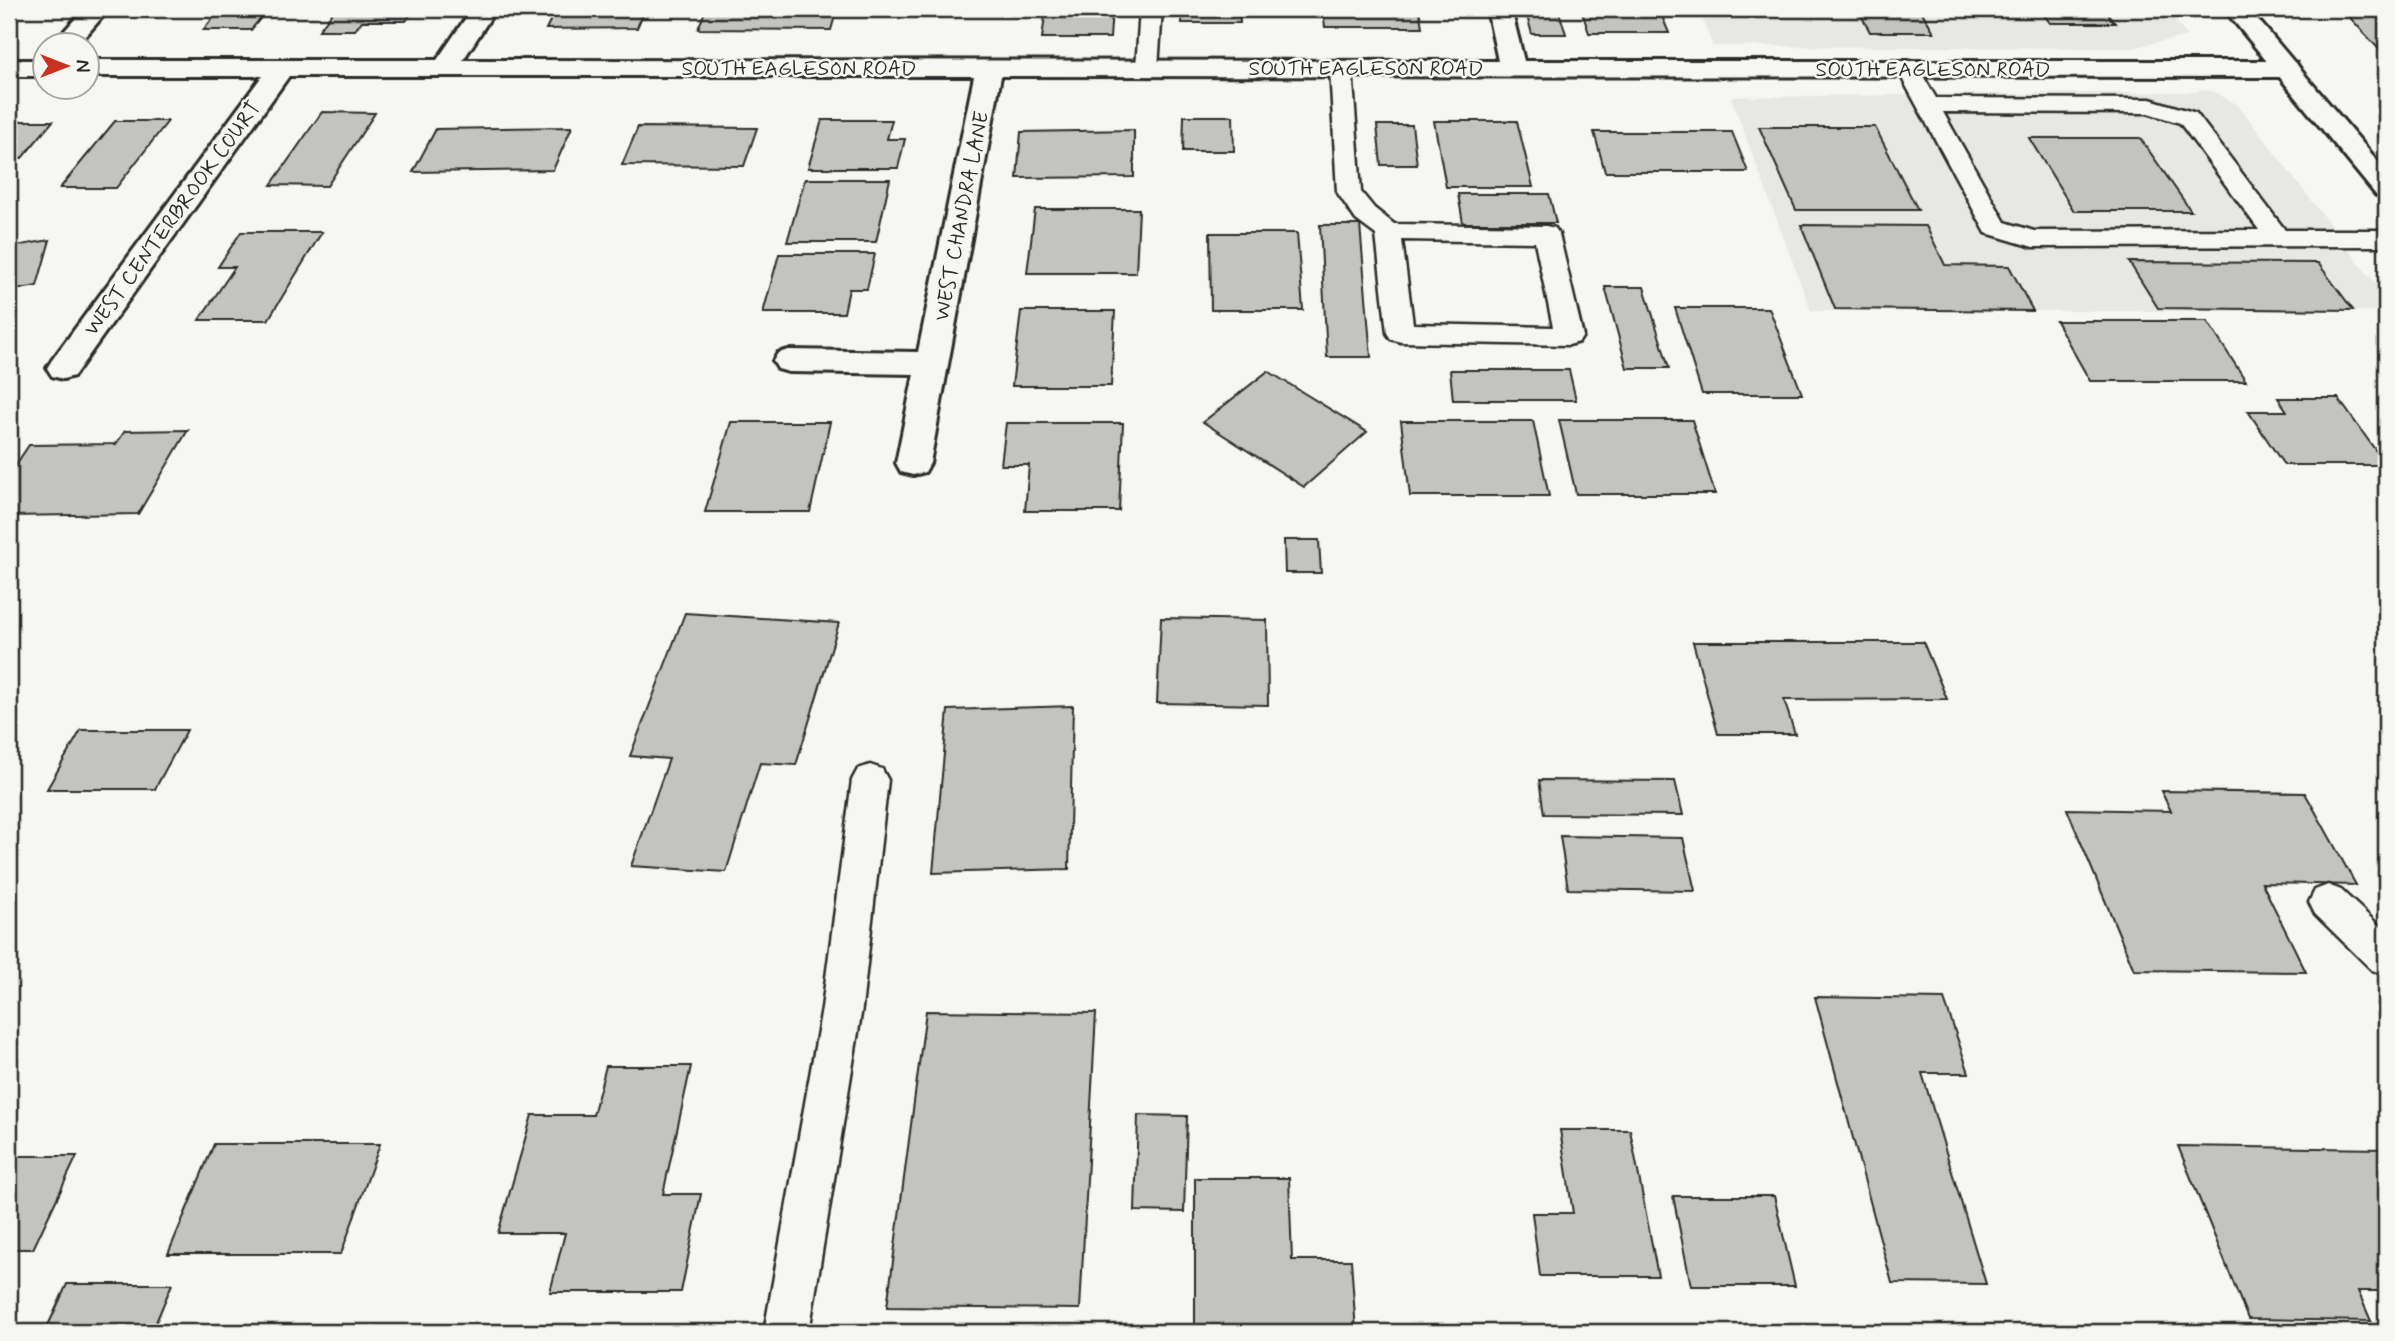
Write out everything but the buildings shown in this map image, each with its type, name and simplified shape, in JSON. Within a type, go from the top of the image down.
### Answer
[{"type":"street","points":[[76,32],[97,9]]},
{"type":"street","points":[[445,68],[484,9]]},
{"type":"street","points":[[1499,9],[1513,68]]},
{"type":"street","points":[[2236,9],[2386,189]]},
{"type":"street","points":[[9,68],[32,67]]},
{"type":"street","name":"SOUTH EAGLESON ROAD","points":[[102,68],[2287,69]]},
{"type":"street","name":"WEST CENTERBROOK COURT","points":[[63,368],[281,68]]},
{"type":"street","name":"WEST CHANDRA LANE","points":[[914,463],[989,68]]},
{"type":"street","points":[[789,362],[933,363]]},
{"type":"lane","points":[[1147,68],[1151,9]]},
{"type":"lane","points":[[1341,68],[1349,192],[1364,214],[1388,232],[1546,234],[1569,336],[1401,332],[1388,232]]},
{"type":"lane","points":[[1908,69],[1996,227],[2033,239],[2386,238]]},
{"type":"lane","points":[[1928,105],[2150,106],[2188,118],[2278,238]]},
{"type":"lane","points":[[786,1332],[842,1008],[870,779]]},
{"type":"lane","points":[[2328,902],[2386,957]]},
{"type":"shaded area","points":[[1698,9],[2166,9],[2187,36],[2131,48],[1713,46]]},
{"type":"shaded area","points":[[2212,91],[2238,105],[2386,298],[2386,311],[1811,311],[1731,97],[2197,92]]}]
